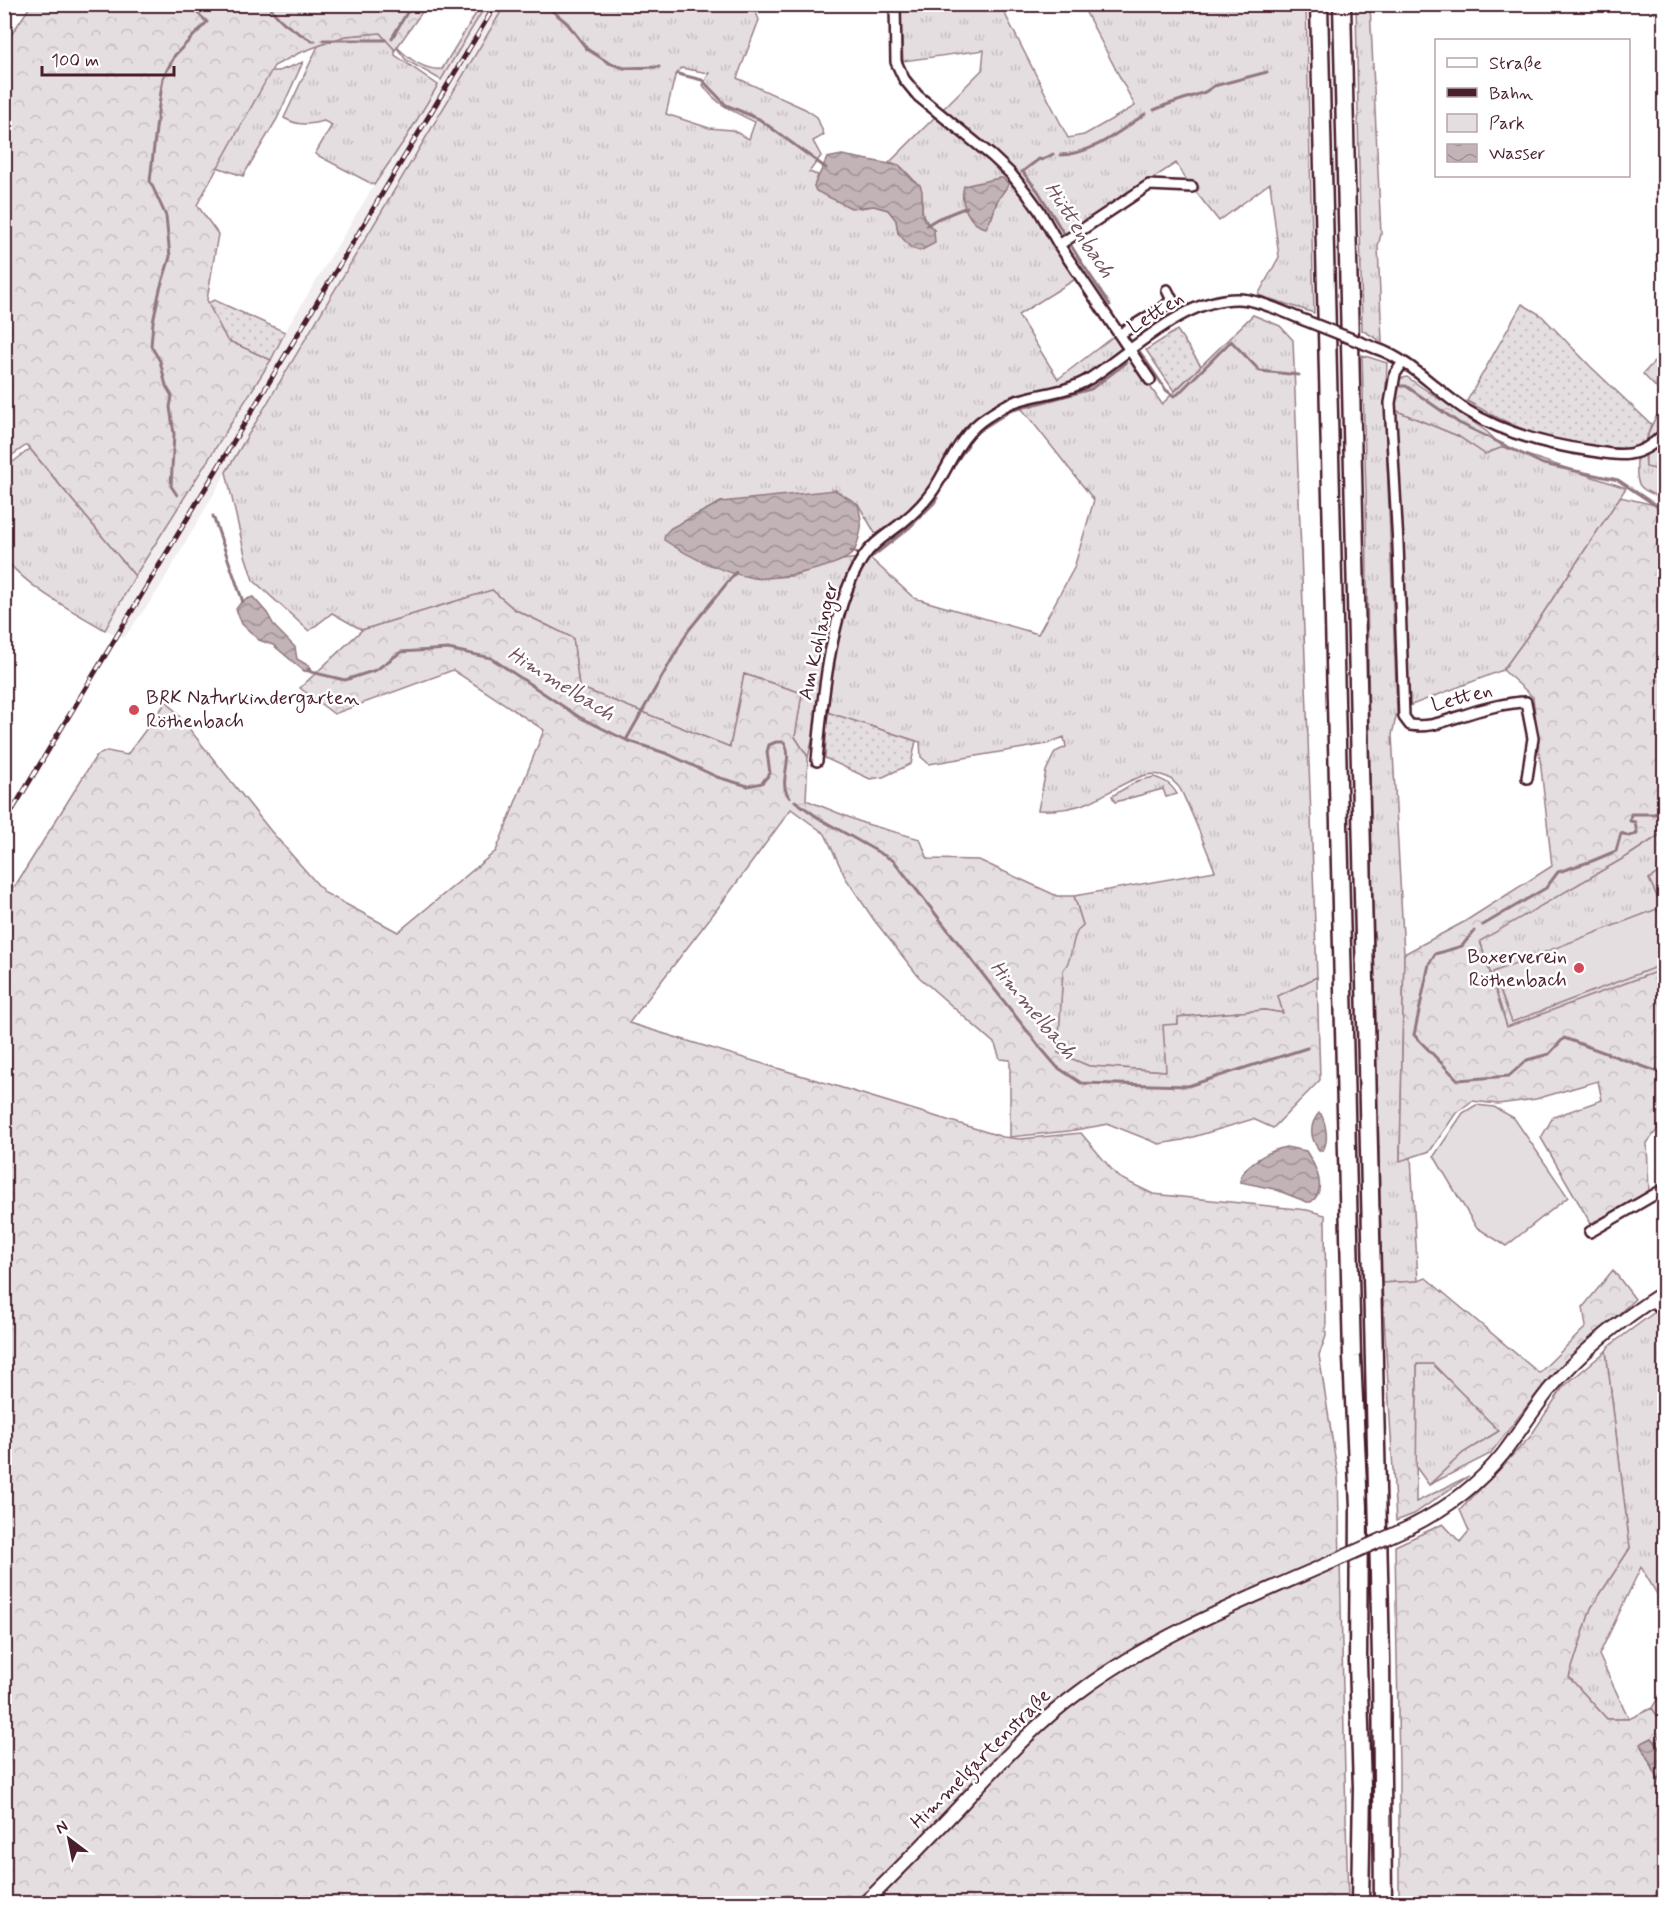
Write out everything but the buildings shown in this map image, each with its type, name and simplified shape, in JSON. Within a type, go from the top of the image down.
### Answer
[{"type":"highway","points":[[1319,4],[1352,1357],[1359,1507],[1358,1662],[1362,1788],[1360,1904]]},
{"type":"highway","points":[[1342,4],[1381,1658],[1383,1904]]},
{"type":"street","name":"Letten","points":[[895,4],[896,62],[904,79],[918,96],[993,156],[1011,174],[1040,210],[1059,245],[1131,350],[1181,315],[1220,301],[1250,300],[1388,353],[1467,410],[1495,426],[1525,437],[1563,447],[1628,454],[1653,444],[1665,434]]},
{"type":"street","points":[[1059,245],[1149,185],[1192,187]]},
{"type":"street","points":[[1120,334],[1172,300],[1167,290]]},
{"type":"street","points":[[1131,350],[1150,380]]},
{"type":"street","name":"Am Kohlanger","points":[[817,761],[822,700],[832,646],[844,599],[856,568],[868,550],[921,505],[934,489],[957,447],[985,418],[1011,403],[1081,384],[1131,350]]},
{"type":"street","name":"Letten","points":[[1403,362],[1395,374],[1390,404],[1404,717],[1407,724],[1422,727],[1439,725],[1478,711],[1526,702],[1533,738],[1527,778]]},
{"type":"street","points":[[1590,1232],[1665,1189]]},
{"type":"street","name":"Himmelgartenstraße","points":[[863,1904],[939,1828],[1003,1759],[1051,1714],[1078,1693],[1136,1654],[1172,1635],[1410,1527],[1445,1508],[1470,1488],[1502,1455],[1549,1390],[1580,1356],[1607,1333],[1665,1292]]},
{"type":"street","points":[[1652,1300],[1665,1312]]},
{"type":"shaded area","points":[[486,5],[505,5],[252,428],[157,592],[124,638],[105,630],[135,576],[271,360],[285,332],[374,185],[406,138]]},
{"type":"green space","points":[[31,5],[427,5],[395,50],[380,33],[345,36],[299,53],[274,66],[197,205],[218,234],[207,300],[227,340],[271,360],[135,576],[27,445],[5,460],[5,44]]},
{"type":"green space","points":[[481,5],[486,5],[441,80],[406,60],[397,48],[398,45],[398,48],[407,56],[424,66],[442,69]]},
{"type":"green space","points":[[505,5],[753,5],[759,20],[737,78],[805,109],[817,117],[824,135],[813,141],[821,156],[809,172],[818,175],[814,186],[860,208],[874,206],[888,210],[896,220],[898,233],[934,230],[923,214],[920,188],[899,165],[889,163],[982,70],[984,50],[903,61],[900,5],[1013,5],[1003,10],[1068,138],[1084,135],[1135,106],[1082,5],[1306,5],[1314,313],[1258,295],[1279,257],[1270,183],[1219,221],[1187,181],[1176,163],[1060,239],[1082,275],[1018,315],[1058,379],[1115,335],[1162,404],[1253,315],[1280,326],[1293,340],[1317,977],[1278,996],[1283,1013],[1265,1010],[1179,1017],[1167,1071],[1089,1066],[1057,1053],[1063,970],[1077,930],[1083,925],[1074,896],[1215,871],[1182,792],[1168,777],[1157,774],[1145,775],[1081,805],[1063,809],[1038,810],[1046,771],[1055,752],[1066,747],[1064,737],[1047,744],[929,764],[921,757],[920,742],[820,710],[808,757],[795,737],[802,693],[744,674],[730,747],[579,687],[573,638],[514,609],[492,590],[362,630],[332,613],[309,631],[253,580],[226,472]],"holes":[[[681,68],[709,73],[703,85],[708,92],[726,107],[755,122],[749,139],[732,130],[709,128],[666,114],[675,76]],[[999,178],[997,201],[992,217],[979,184]],[[1006,402],[1023,410],[1094,500],[1074,568],[1038,634],[914,598],[869,557],[842,560],[792,576],[755,578],[699,560],[665,540],[665,535],[671,528],[721,502],[858,504],[878,538],[910,511],[932,487],[986,414]]]},
{"type":"green space","points":[[1356,5],[1370,5],[1381,234],[1378,246],[1382,342],[1362,330]]},
{"type":"green space","points":[[380,33],[395,50],[395,55],[438,85],[374,185],[315,154],[332,125],[324,121],[299,124],[284,118],[318,46],[345,36]]},
{"type":"green space","points":[[303,62],[277,119],[243,176],[217,167],[270,71],[279,71]]},
{"type":"green space","points":[[214,300],[285,332],[271,360],[227,340],[208,303]]},
{"type":"green space","points":[[1522,304],[1541,315],[1651,424],[1645,445],[1619,450],[1538,436],[1467,401]]},
{"type":"green space","points":[[1177,330],[1201,366],[1174,391],[1146,350]]},
{"type":"green space","points":[[1664,351],[1664,396],[1643,374]]},
{"type":"green space","points":[[1362,355],[1387,363],[1385,409],[1397,712],[1392,735],[1404,954],[1400,1160],[1411,1157],[1418,1281],[1382,1283],[1369,735]]},
{"type":"green space","points":[[1407,377],[1486,431],[1503,447],[1485,454],[1458,436],[1395,410],[1398,379]]},
{"type":"green space","points":[[1664,405],[1664,471],[1646,467],[1646,457],[1648,434]]},
{"type":"green space","points":[[1395,410],[1458,436],[1485,454],[1503,447],[1626,488],[1503,670],[1409,706]]},
{"type":"green space","points":[[30,449],[135,576],[105,630],[39,590],[5,559],[5,468]]},
{"type":"green space","points":[[1645,455],[1646,467],[1664,471],[1664,499],[1640,486],[1637,476],[1637,458]]},
{"type":"green space","points":[[1620,497],[1664,507],[1664,832],[1629,855],[1480,941],[1507,1027],[1664,969],[1664,1121],[1647,1143],[1649,1191],[1591,1224],[1541,1138],[1553,1117],[1602,1100],[1598,1081],[1536,1099],[1498,1104],[1472,1101],[1456,1113],[1430,1151],[1400,1161],[1404,954],[1464,922],[1552,866],[1533,697],[1503,670]]},
{"type":"green space","points":[[492,590],[514,609],[573,638],[579,687],[730,747],[744,674],[802,693],[795,737],[808,757],[806,800],[863,823],[920,839],[928,859],[979,860],[1057,896],[1074,896],[1083,925],[1076,935],[1067,965],[1063,970],[1058,1053],[1089,1066],[1166,1071],[1163,1025],[1178,1024],[1178,1017],[1265,1010],[1283,1013],[1278,996],[1317,977],[1320,1080],[1273,1128],[1253,1119],[1183,1140],[1159,1144],[1109,1124],[1010,1137],[1010,1060],[1000,1059],[995,1044],[919,977],[874,920],[845,877],[825,834],[791,809],[629,1023],[1003,1137],[1020,1139],[1081,1133],[1118,1177],[1153,1194],[1307,1210],[1325,1215],[1326,1336],[1319,1355],[1338,1476],[1348,1903],[5,1903],[4,889],[15,886],[96,756],[107,751],[127,755],[167,701],[270,830],[325,893],[398,932],[496,851],[544,730],[453,670],[334,714],[300,688],[362,630]]},
{"type":"green space","points":[[827,712],[916,741],[911,764],[883,777],[870,779],[825,758]]},
{"type":"green space","points":[[1154,777],[1168,783],[1177,794],[1166,797],[1163,789],[1115,802],[1112,796],[1137,781]]},
{"type":"green space","points":[[1664,832],[1664,869],[1649,879],[1664,911],[1664,969],[1507,1027],[1480,940],[1629,855]]},
{"type":"green space","points":[[1664,869],[1664,911],[1649,879]]},
{"type":"green space","name":"Boxerverein Röthenbach","points":[[1657,909],[1664,928],[1664,964],[1512,1022],[1493,972]]},
{"type":"green space","points":[[1476,1105],[1494,1107],[1514,1118],[1568,1197],[1506,1246],[1476,1227],[1434,1156],[1463,1113]]},
{"type":"green space","points":[[1613,1270],[1635,1299],[1548,1379],[1490,1454],[1429,1485],[1463,1453],[1499,1431],[1433,1364],[1417,1364],[1416,1502],[1469,1476],[1414,1514],[1396,1521],[1382,1283],[1418,1281],[1426,1278],[1539,1373],[1586,1327],[1583,1307]]},
{"type":"green space","points":[[1655,1312],[1664,1320],[1664,1606],[1641,1567],[1599,1655],[1629,1719],[1607,1719],[1569,1677],[1591,1608],[1630,1548],[1606,1351],[1609,1346]]},
{"type":"green space","points":[[1606,1351],[1630,1548],[1591,1608],[1569,1677],[1607,1719],[1629,1719],[1652,1708],[1664,1726],[1656,1742],[1652,1738],[1640,1744],[1664,1790],[1664,1860],[1654,1903],[1399,1903],[1395,1546],[1443,1524],[1460,1542],[1469,1531],[1460,1510],[1530,1437],[1563,1387]]},
{"type":"green space","points":[[1417,1364],[1433,1364],[1499,1431],[1463,1453],[1429,1485],[1416,1467]]},
{"type":"green space","points":[[1664,1688],[1664,1726],[1652,1708]]},
{"type":"water","points":[[842,155],[900,166],[911,179],[920,185],[924,220],[934,230],[935,243],[920,251],[911,248],[898,233],[896,220],[888,210],[874,206],[851,208],[816,191],[814,186],[827,158]]},
{"type":"water","points":[[1003,178],[1009,184],[997,201],[986,228],[970,218],[964,206],[964,186]]},
{"type":"water","points":[[835,490],[858,504],[861,528],[854,552],[847,558],[821,568],[790,575],[753,578],[707,564],[664,540],[665,534],[671,528],[721,502]]},
{"type":"water","points":[[253,597],[267,613],[275,627],[295,647],[297,659],[309,666],[311,672],[304,671],[273,645],[259,640],[242,624],[236,609],[242,601]]},
{"type":"water","points":[[1319,1113],[1323,1118],[1326,1132],[1323,1150],[1319,1150],[1312,1136],[1312,1127]]},
{"type":"water","points":[[1286,1147],[1306,1151],[1313,1163],[1318,1177],[1319,1191],[1311,1202],[1274,1189],[1240,1182],[1251,1164],[1273,1151]]},
{"type":"water","points":[[1652,1738],[1664,1755],[1664,1789],[1640,1744]]},
{"type":"waterway","name":"Himmelbach","points":[[157,119],[163,78],[175,55],[207,22],[188,4]]},
{"type":"waterway","points":[[269,4],[288,26],[315,41]]},
{"type":"waterway","points":[[392,38],[412,4]]},
{"type":"waterway","points":[[544,4],[567,23],[587,49],[609,63],[624,68],[659,67]]},
{"type":"waterway","points":[[323,40],[385,40]]},
{"type":"waterway","points":[[1154,110],[1205,92],[1214,86],[1267,72]]},
{"type":"waterway","points":[[678,74],[702,80],[726,105],[759,119],[826,168]]},
{"type":"waterway","points":[[1060,155],[1072,154],[1094,146],[1115,135],[1145,114]]},
{"type":"waterway","name":"Himmelbach","points":[[157,120],[150,181],[166,216],[170,257],[160,289],[151,346],[160,361],[166,386],[172,396],[170,407],[174,434],[171,486],[177,495]]},
{"type":"waterway","points":[[1022,172],[1039,159],[1042,160],[1053,154]]},
{"type":"waterway","name":"Hüttenbach","points":[[1022,171],[1038,191],[1110,305]]},
{"type":"waterway","points":[[927,225],[967,207]]},
{"type":"waterway","name":"Hüttenbach","points":[[1140,352],[1166,390],[1174,396],[1231,341],[1260,371],[1299,375]]},
{"type":"waterway","points":[[980,430],[1010,411],[1091,389],[1126,363]]},
{"type":"waterway","points":[[1399,386],[1406,386],[1459,423],[1543,464],[1618,480],[1664,511]]},
{"type":"waterway","points":[[945,482],[968,445]]},
{"type":"waterway","points":[[873,556],[910,527],[937,498]]},
{"type":"waterway","name":"Himmelbach","points":[[213,516],[243,602]]},
{"type":"waterway","points":[[851,551],[858,553]]},
{"type":"waterway","points":[[626,740],[688,631],[736,572]]},
{"type":"waterway","name":"Himmelbach","points":[[308,669],[311,672],[345,680],[376,670],[401,652],[448,649],[491,658],[579,717],[626,740],[668,754],[717,777],[748,786],[762,783],[770,773],[767,752],[769,745],[784,742],[788,756],[785,785],[790,798]]},
{"type":"waterway","name":"Himmelbach","points":[[795,801],[820,819],[894,861],[1039,1046],[1057,1067],[1081,1083],[1188,1086],[1307,1048]]},
{"type":"waterway","name":"Himmelbach","points":[[1483,925],[1546,888],[1558,872],[1616,851],[1621,833],[1629,836],[1637,834],[1635,822],[1630,821],[1631,814],[1654,814],[1664,810]]},
{"type":"waterway","name":"Himmelbach","points":[[1474,931],[1462,946],[1435,954],[1429,964],[1414,1035],[1458,1080],[1509,1076]]},
{"type":"waterway","name":"Himmelbach","points":[[1510,1075],[1527,1060],[1549,1054],[1564,1038],[1664,1074]]},
{"type":"railway","points":[[4,824],[496,4]]},
{"type":"place","name":"BRK Naturkindergarten Röthenbach","points":[[134,710]]},
{"type":"place","name":"Boxerverein Röthenbach","points":[[1579,968]]}]
